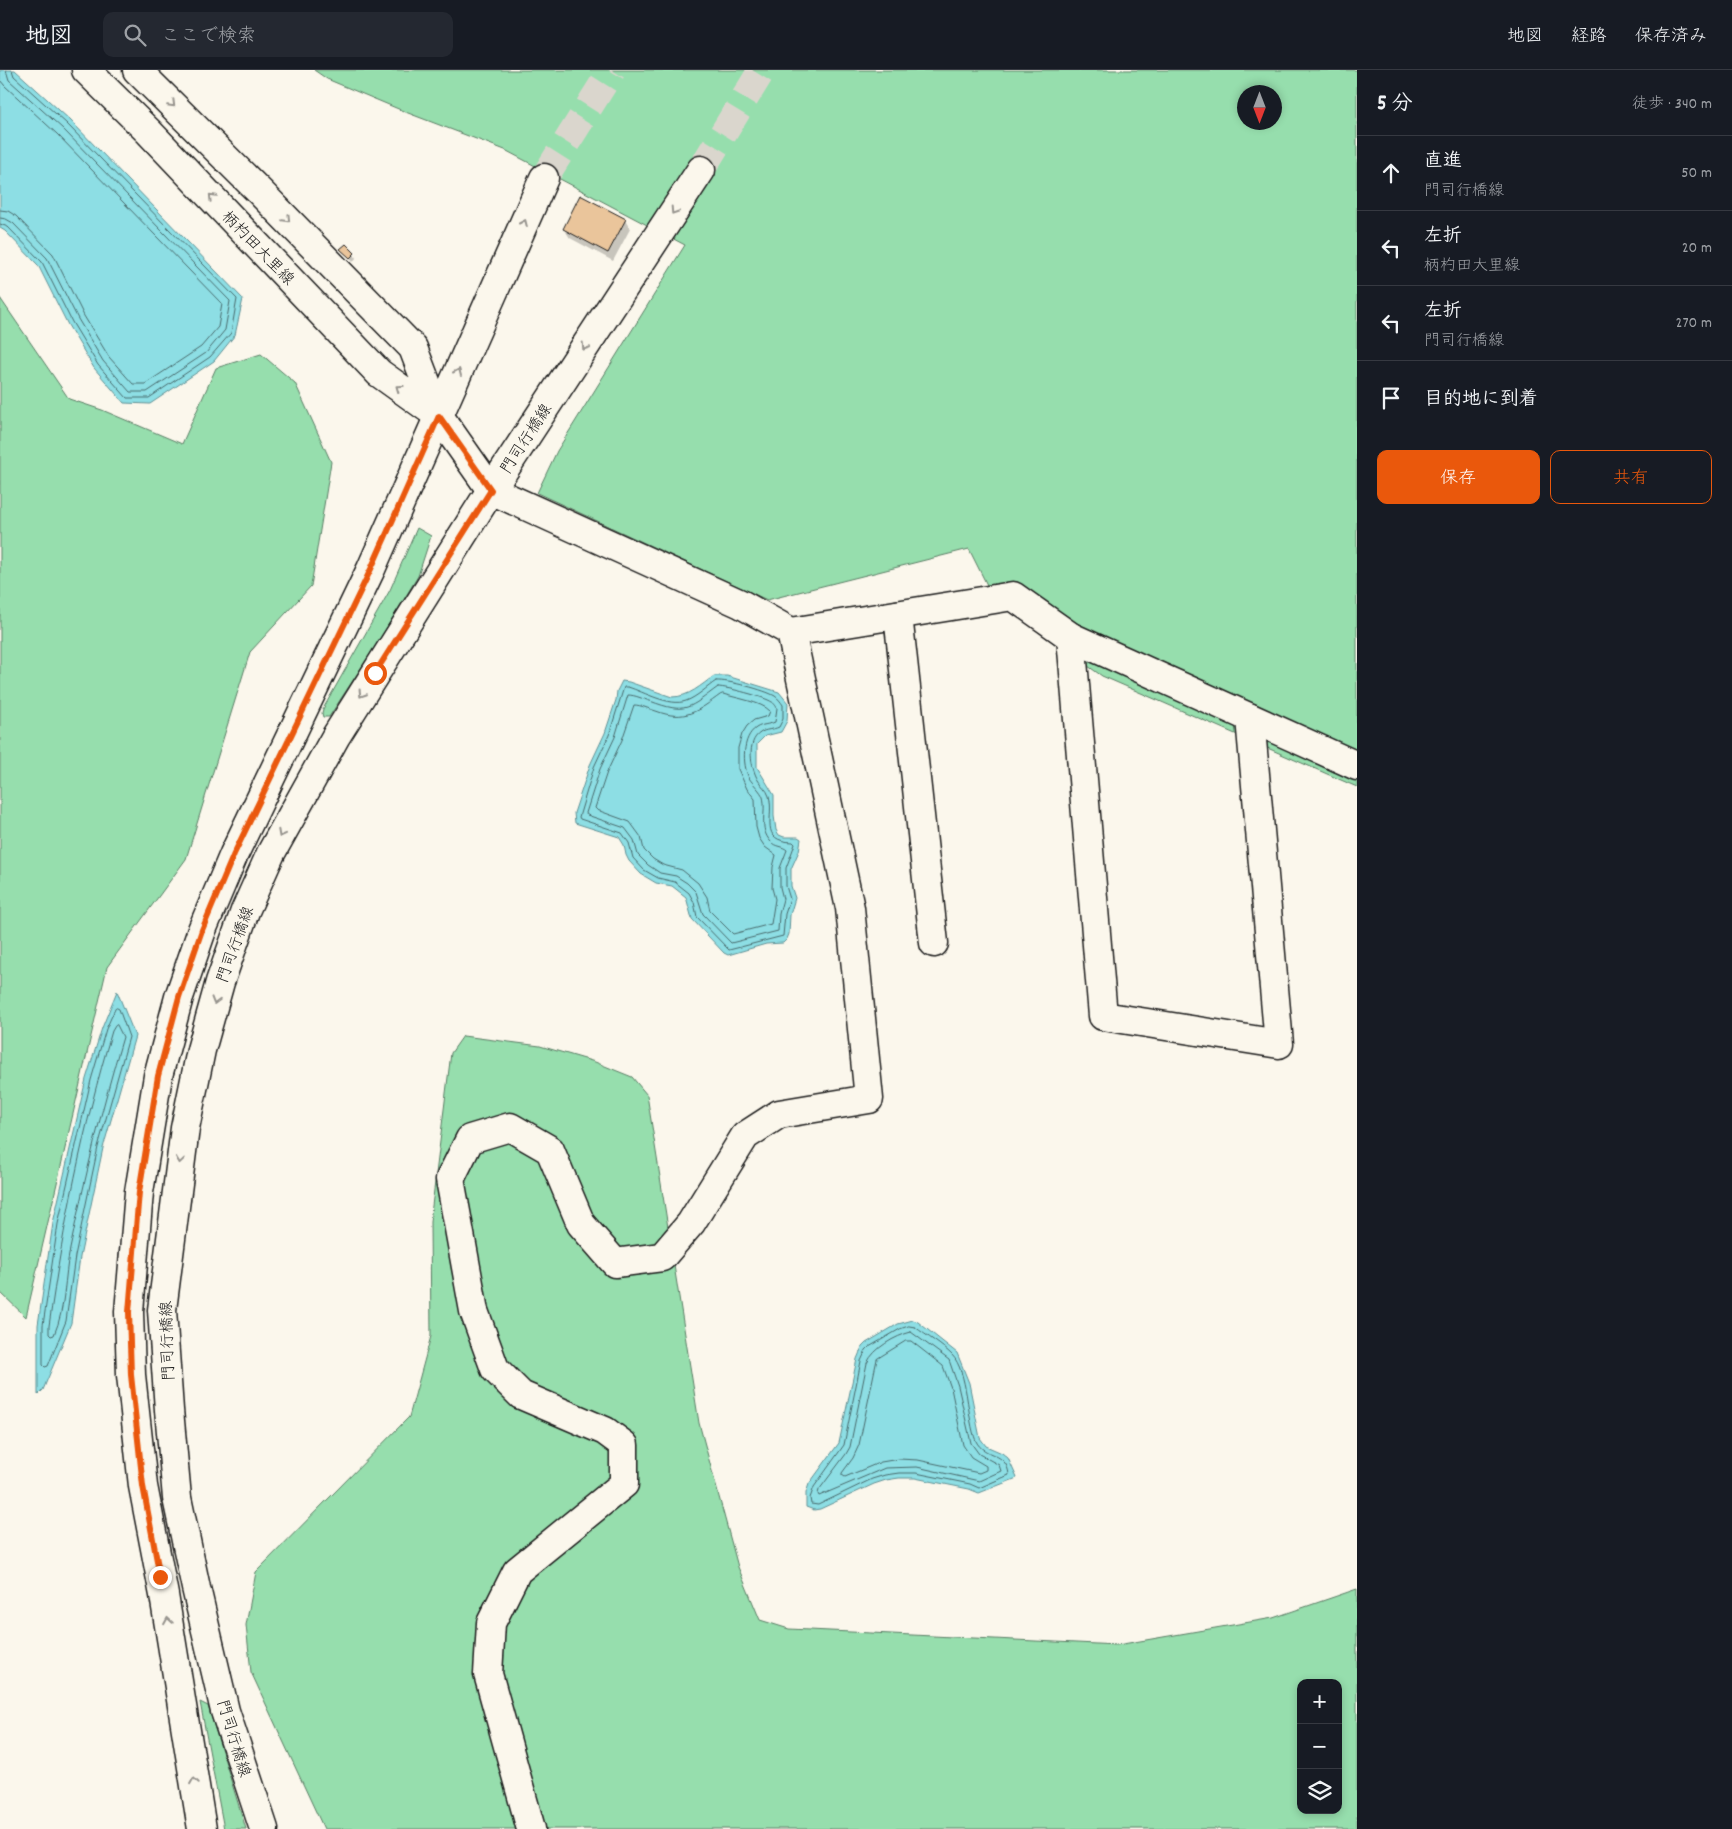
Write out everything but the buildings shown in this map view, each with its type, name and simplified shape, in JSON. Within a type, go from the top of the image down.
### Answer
[{"type":"main road","name":"柄杓田大里線","points":[[86,70],[149,132],[379,373],[439,416]]},
{"type":"main road","name":"柄杓田大里線","points":[[138,70],[413,348],[439,416],[491,490]]},
{"type":"main road","name":"門司行橋線","points":[[264,1829],[225,1711],[177,1498],[162,1310],[185,1128],[201,1050],[220,982],[245,911],[271,853],[336,736],[491,490],[701,170]]},
{"type":"main road","name":"門司行橋線","points":[[202,1829],[164,1595],[143,1486],[131,1375],[129,1312],[139,1192],[158,1076],[179,997],[202,930],[234,854],[371,569],[544,178]]},
{"type":"main road","points":[[491,490],[741,604],[791,632],[1013,596],[1071,637],[1357,766]]},
{"type":"main road","points":[[898,615],[934,943]]},
{"type":"main road","points":[[532,1829],[488,1674],[491,1623],[517,1571],[624,1484],[624,1445],[605,1431],[521,1396],[495,1369],[474,1311],[450,1179],[470,1139],[510,1128],[550,1150],[581,1224],[615,1263],[662,1257],[691,1223],[745,1136],[779,1114],[869,1099],[850,908],[791,632]]},
{"type":"main road","points":[[1071,637],[1103,1016],[1279,1044],[1250,718]]},
{"type":"green space","points":[[314,70],[1357,70],[1357,787],[1102,676],[994,599],[969,549],[767,600],[537,493],[557,451],[685,245],[505,150],[408,113],[327,79]]},
{"type":"green space","points":[[0,298],[69,399],[102,410],[182,444],[216,368],[261,354],[295,383],[331,462],[311,586],[250,652],[186,859],[107,967],[26,1317],[0,1292]]},
{"type":"green space","points":[[417,528],[431,536],[418,576],[329,717],[323,717],[323,709],[390,590]]},
{"type":"green space","points":[[463,1036],[540,1046],[595,1062],[632,1077],[647,1095],[699,1423],[738,1567],[760,1620],[789,1629],[1117,1645],[1273,1618],[1357,1589],[1357,1829],[324,1829],[251,1672],[246,1625],[256,1572],[409,1417],[431,1336],[430,1222],[451,1053]]},
{"type":"green space","points":[[200,1702],[208,1706],[246,1829],[224,1829]]},
{"type":"water","points":[[0,70],[15,70],[70,120],[243,299],[235,335],[214,361],[150,404],[124,403],[94,368],[68,325],[38,265],[0,228]]},
{"type":"water","points":[[714,676],[727,676],[779,692],[788,703],[787,721],[781,732],[765,736],[757,744],[757,767],[774,795],[774,816],[776,830],[779,835],[801,839],[799,851],[791,869],[791,886],[795,898],[790,915],[787,939],[783,943],[766,944],[728,955],[692,919],[686,897],[672,886],[656,883],[641,874],[629,861],[624,845],[619,837],[575,823],[574,813],[590,765],[605,733],[616,700],[617,691],[622,681],[672,697],[689,693]]},
{"type":"water","points":[[117,991],[135,1036],[103,1148],[80,1257],[71,1323],[43,1390],[38,1395],[38,1325],[53,1223],[86,1079],[102,1028]]},
{"type":"water","points":[[913,1320],[957,1353],[969,1383],[980,1438],[986,1446],[1002,1453],[1008,1458],[1017,1478],[979,1493],[969,1489],[915,1478],[899,1478],[874,1484],[820,1509],[814,1510],[806,1507],[806,1493],[809,1484],[839,1443],[857,1359],[862,1347],[898,1324]]},
{"type":"tunnel","points":[[544,178],[612,70]]},
{"type":"tunnel","points":[[701,170],[762,70]]},
{"type":"route","points":[[160,1577],[143,1486],[131,1375],[129,1312],[139,1192],[158,1076],[179,997],[202,930],[234,854],[371,569],[439,416],[491,490],[375,673]]}]
